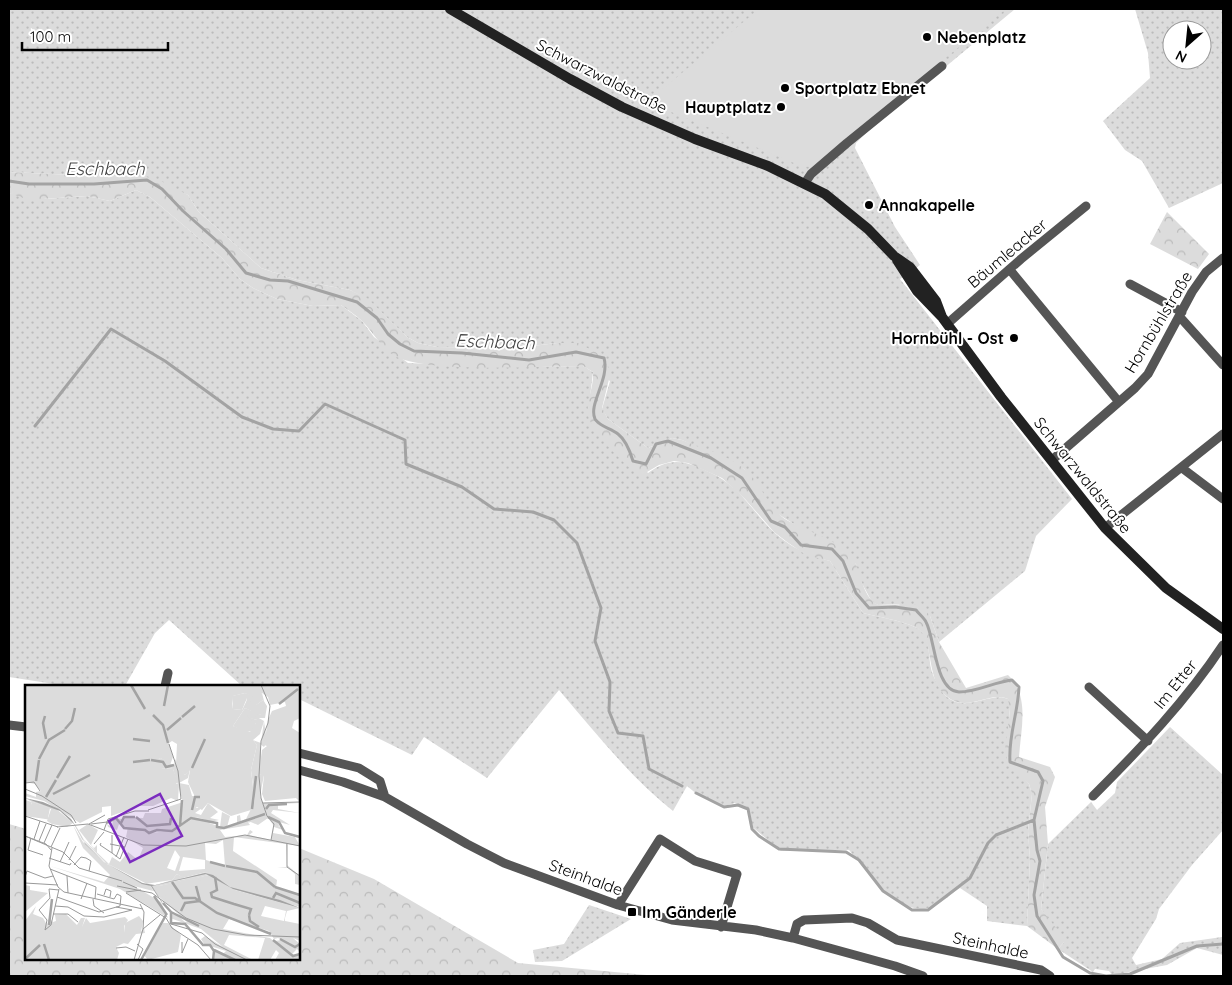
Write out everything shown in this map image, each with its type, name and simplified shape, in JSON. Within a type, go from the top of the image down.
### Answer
[{"type":"main road","name":"Schwarzwaldstraße","points":[[450,9],[528,56],[622,106],[805,183],[839,204],[868,229],[894,256],[910,268],[926,285],[936,301],[944,321],[1105,528],[1166,588],[1223,629]]},
{"type":"street","points":[[805,183],[811,174],[847,143],[942,66]]},
{"type":"street","name":"Bäumleacker","points":[[944,321],[1010,270],[1086,206]]},
{"type":"street","name":"Hornbühlstraße","points":[[1052,460],[1119,402],[1148,374],[1200,280],[1223,258]]},
{"type":"street","points":[[1010,270],[1119,402]]},
{"type":"street","points":[[1130,284],[1181,314],[1223,365]]},
{"type":"street","points":[[1105,528],[1223,434]]},
{"type":"street","points":[[1182,468],[1223,499]]},
{"type":"street","name":"Im Etter","points":[[1093,796],[1148,741],[1201,678],[1223,645]]},
{"type":"street","points":[[165,685],[168,673]]},
{"type":"street","points":[[1089,687],[1148,741]]},
{"type":"street","points":[[9,725],[25,727]]},
{"type":"street","name":"Steinhalde","points":[[300,753],[358,768],[380,781],[385,797]]},
{"type":"street","name":"Steinhalde","points":[[300,770],[343,782],[385,797],[504,863],[618,905],[672,920],[756,930],[793,938],[895,966],[923,976]]},
{"type":"street","points":[[618,905],[660,839],[695,862],[737,874],[721,927]]},
{"type":"street","name":"Steinhalde","points":[[793,938],[797,924],[804,920],[852,918],[868,923],[897,940],[1041,970],[1050,976]]},
{"type":"green space","points":[[9,9],[1015,9],[866,133],[856,143],[855,148],[895,227],[920,265],[900,279],[1072,499],[1036,536],[1025,571],[939,642],[930,616],[898,604],[878,605],[872,602],[858,576],[856,564],[775,512],[744,469],[682,440],[672,438],[648,448],[608,419],[602,409],[610,381],[557,343],[516,348],[437,347],[418,343],[407,337],[367,299],[350,290],[297,280],[261,268],[198,211],[188,195],[134,174],[115,177],[9,172]]},
{"type":"green space","name":"Sportplatz Ebnet","points":[[759,9],[1006,9],[811,167],[801,166],[647,102]]},
{"type":"green space","points":[[1135,9],[1223,9],[1223,183],[1169,208],[1142,161],[1125,150],[1103,121],[1150,78],[1148,53]]},
{"type":"green space","points":[[9,172],[115,177],[134,174],[159,180],[188,195],[198,211],[261,268],[297,280],[350,290],[367,298],[407,337],[418,343],[437,347],[516,348],[557,343],[578,343],[599,354],[611,371],[602,408],[608,419],[648,448],[672,438],[714,452],[738,464],[755,481],[773,508],[785,519],[837,544],[851,556],[855,561],[864,589],[872,601],[878,605],[915,604],[925,610],[930,616],[939,642],[966,688],[1008,675],[1015,683],[1022,703],[1019,757],[1050,767],[1055,777],[1045,807],[1048,844],[1041,909],[1064,938],[1064,942],[1058,949],[1027,926],[1030,859],[1028,831],[1032,794],[1029,784],[1008,764],[1005,749],[1010,712],[1008,699],[993,697],[961,703],[953,701],[945,695],[939,688],[935,678],[928,648],[921,632],[915,627],[902,622],[863,613],[830,561],[806,555],[787,542],[774,532],[745,499],[722,478],[688,463],[674,461],[659,465],[642,475],[628,466],[602,439],[590,421],[588,410],[593,372],[583,366],[484,368],[429,365],[408,361],[388,351],[362,321],[341,305],[313,306],[277,299],[253,288],[240,279],[222,258],[150,197],[136,190],[110,201],[87,196],[29,200],[9,193]]},
{"type":"green space","points":[[136,190],[150,197],[222,258],[240,279],[253,288],[277,299],[313,306],[341,305],[362,321],[374,337],[408,363],[503,367],[583,366],[593,372],[590,397],[648,473],[660,465],[678,462],[691,464],[719,477],[737,491],[769,527],[789,544],[830,561],[863,613],[902,622],[920,630],[928,645],[933,674],[945,695],[953,701],[961,703],[1001,697],[1008,699],[1010,704],[1009,730],[1024,778],[1029,784],[1032,794],[1028,831],[1030,859],[1027,926],[987,921],[987,906],[960,888],[934,906],[921,909],[909,907],[897,901],[886,892],[849,850],[781,851],[750,825],[748,809],[735,803],[724,806],[698,795],[687,786],[673,811],[627,768],[559,690],[487,778],[424,737],[412,755],[300,699],[300,685],[241,685],[169,620],[155,633],[126,685],[61,685],[9,677],[9,193],[45,199],[87,196],[110,201]]},
{"type":"green space","points":[[1167,212],[1209,254],[1198,269],[1150,244]]},
{"type":"green space","points":[[1170,727],[1223,775],[1223,830],[1192,865],[1159,909],[1156,919],[1132,958],[1136,965],[1162,959],[1180,943],[1222,937],[1223,955],[1197,948],[1167,965],[1112,975],[1109,971],[1095,969],[1093,972],[1058,949],[1064,942],[1041,909],[1048,844],[1091,802],[1097,810],[1115,793],[1117,782]]},
{"type":"green space","points":[[9,824],[25,829],[25,960],[300,960],[300,848],[374,879],[518,963],[657,976],[9,976]]},
{"type":"green space","points":[[589,905],[631,919],[562,961],[535,962],[533,950],[564,944]]},
{"type":"waterway","name":"Eschbach","points":[[9,181],[29,184],[94,184],[147,180],[162,189],[183,211],[226,249],[246,273],[270,280],[288,281],[357,302],[377,318],[388,334],[400,344],[414,351],[462,353],[529,360],[576,352],[604,358],[604,374],[594,406],[595,419],[621,436],[633,461],[646,464],[656,444],[668,441],[711,458],[742,478],[771,521],[785,527],[801,545],[832,549],[843,561],[856,593],[869,608],[895,607],[916,610],[926,622],[940,674],[951,689],[966,692],[1012,680],[1019,687],[1010,743],[1010,762],[1038,772],[1043,781],[1034,820],[1040,861],[1034,895],[1037,916],[1063,957],[1090,973],[1106,976],[1130,974],[1197,946],[1223,944]]},
{"type":"waterway","points":[[35,426],[111,329],[165,361],[242,417],[273,429],[299,431],[325,404],[405,440],[406,464],[462,487],[494,509],[533,512],[554,520],[577,543],[601,608],[595,641],[610,682],[609,711],[618,733],[643,736],[649,769],[682,786]]},
{"type":"waterway","points":[[696,793],[724,807],[738,805],[748,809],[752,829],[779,849],[846,852],[859,860],[883,891],[912,910],[928,910],[970,878],[988,843],[996,835],[1034,820]]},
{"type":"place","name":"Nebenplatz","points":[[927,37]]},
{"type":"place","name":"Sportplatz Ebnet","points":[[785,88]]},
{"type":"place","name":"Hauptplatz","points":[[781,107]]},
{"type":"place","name":"Annakapelle","points":[[869,205]]},
{"type":"place","name":"Hornbühl - Ost","points":[[1014,338]]},
{"type":"place","name":"Im Gänderle","points":[[632,912]]}]
